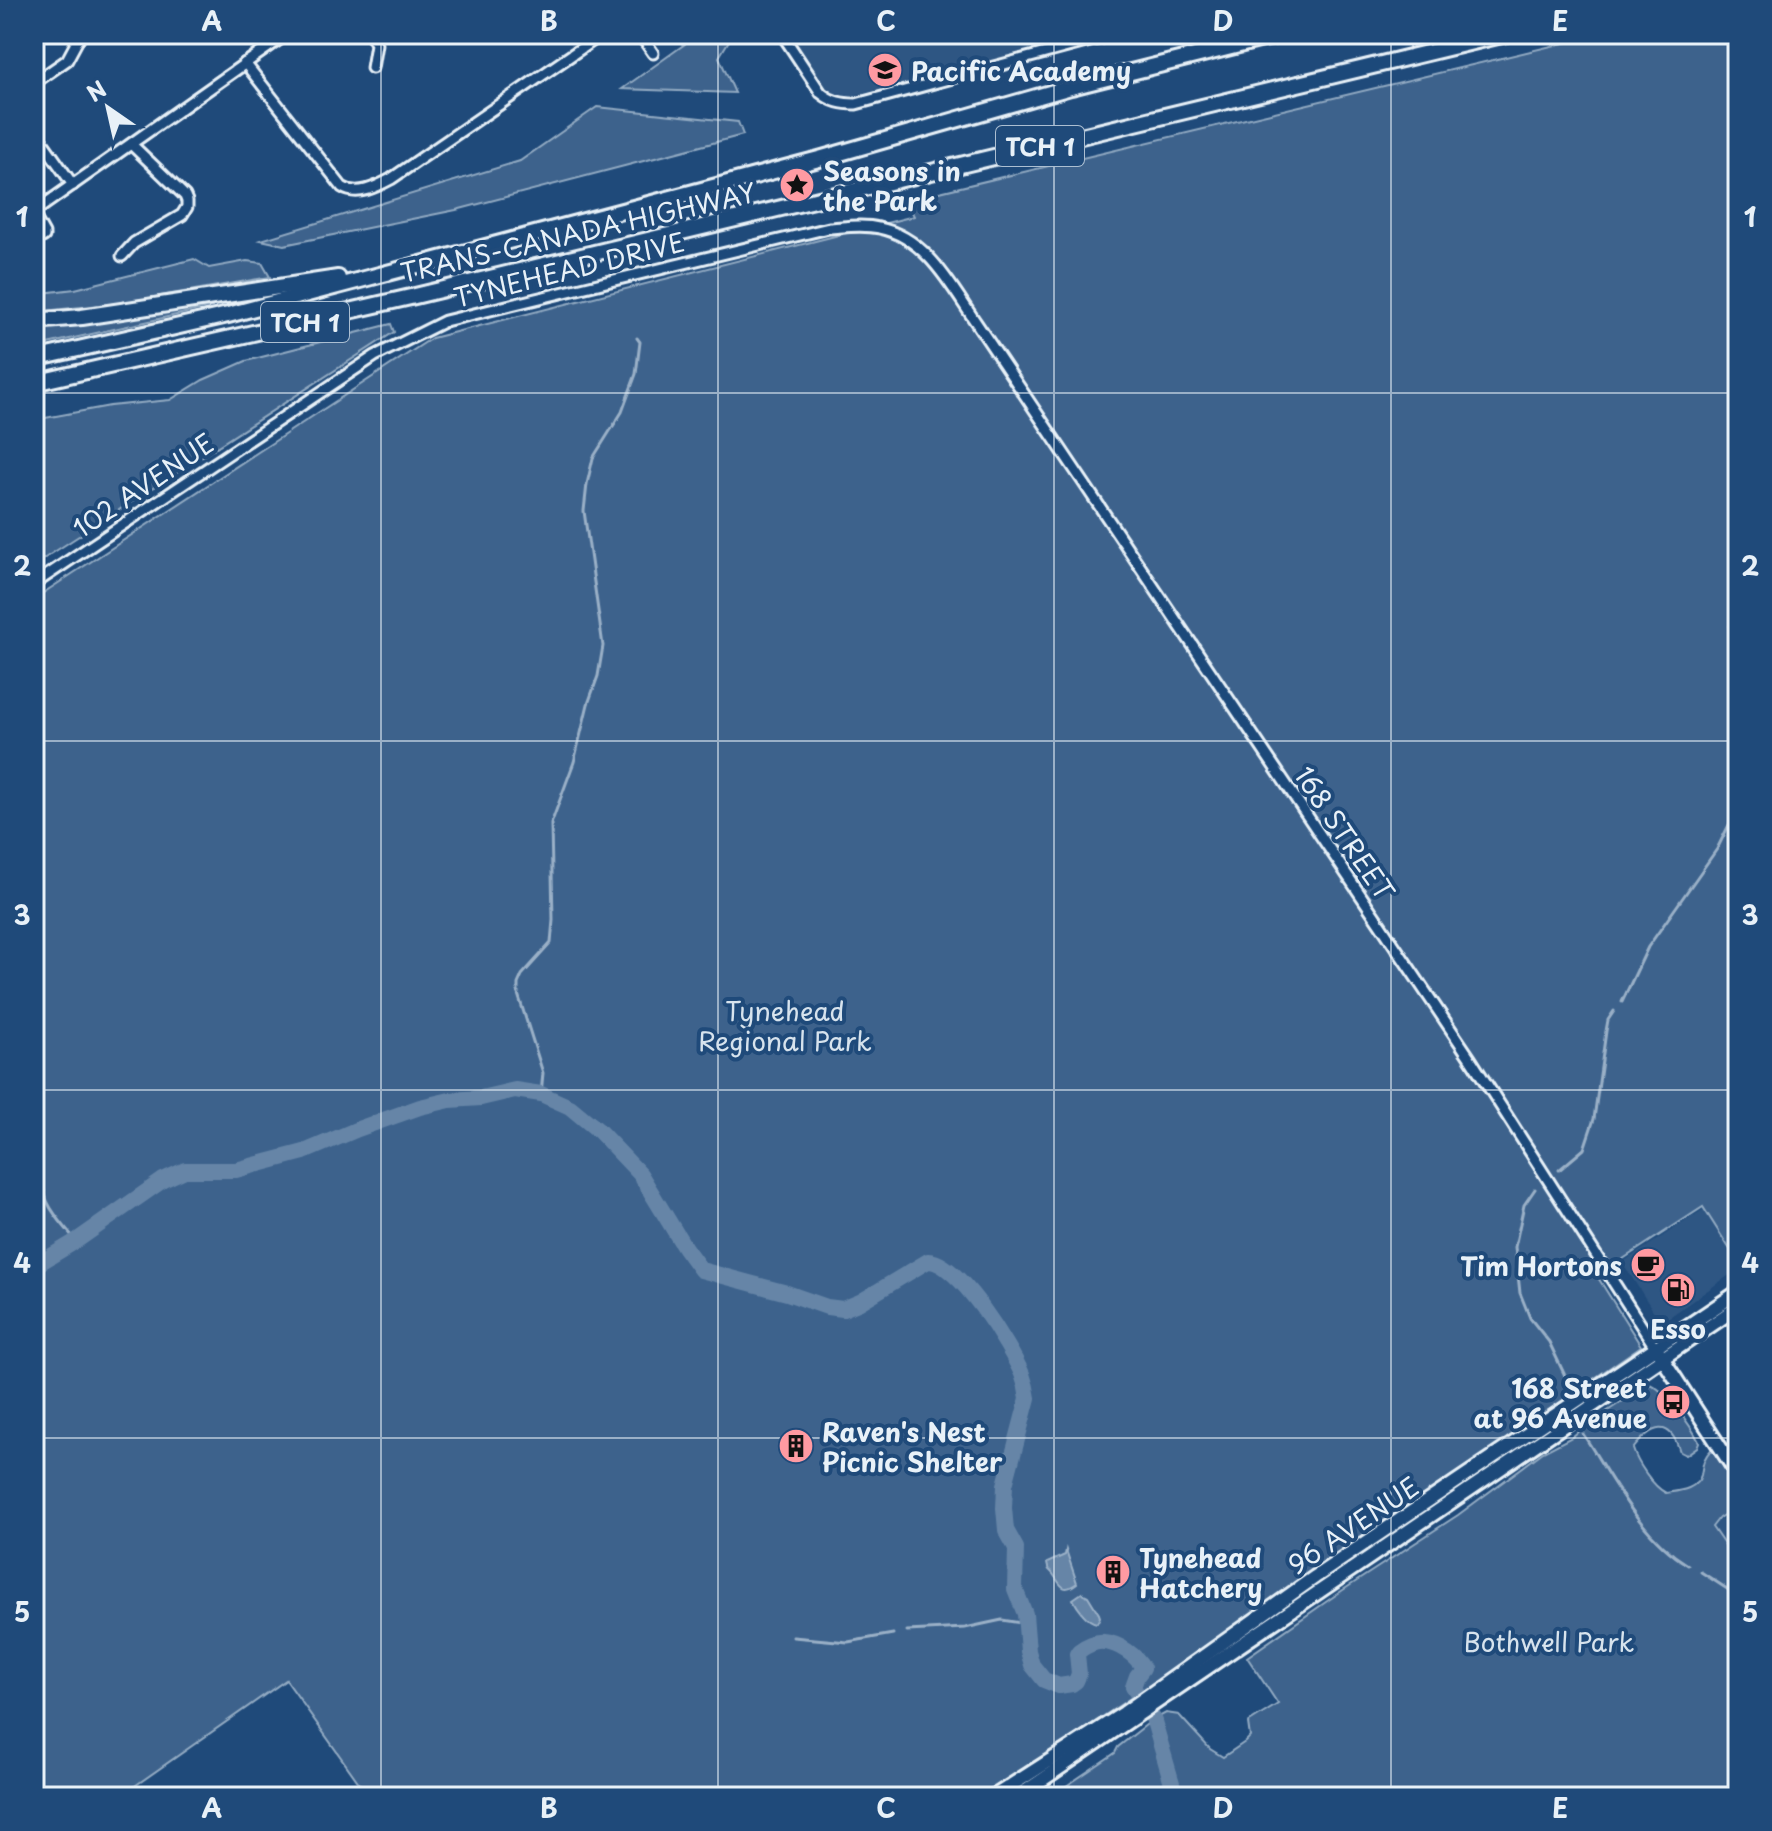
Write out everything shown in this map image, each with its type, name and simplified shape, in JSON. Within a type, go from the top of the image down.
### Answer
[{"type":"highway","name":"TRANS-CANADA HIGHWAY","points":[[34,359],[228,315],[819,159],[1071,87],[1283,34]]},
{"type":"highway","name":"TRANS-CANADA HIGHWAY","points":[[34,383],[415,296],[1506,34]]},
{"type":"highway","points":[[34,321],[82,317],[406,268]]},
{"type":"main road","name":"96 AVENUE","points":[[1017,1797],[1158,1695],[1659,1353],[1738,1292]]},
{"type":"main road","name":"96 AVENUE","points":[[1659,1353],[1738,1307]]},
{"type":"main road","name":"168 STREET","points":[[1659,1353],[1738,1475]]},
{"type":"main road","name":"96 AVENUE","points":[[993,1797],[1127,1717]]},
{"type":"street","points":[[34,83],[67,60],[81,34]]},
{"type":"street","points":[[34,242],[44,234],[34,214],[287,34]]},
{"type":"street","points":[[371,34],[376,44],[372,68]]},
{"type":"street","points":[[245,63],[342,187],[350,192],[369,189],[391,179],[602,34]]},
{"type":"street","points":[[640,34],[653,53]]},
{"type":"street","points":[[782,34],[821,93],[837,103],[856,104],[1116,34]]},
{"type":"street","points":[[34,130],[73,185]]},
{"type":"street","points":[[122,256],[134,243],[182,215],[187,207],[185,196],[131,144]]},
{"type":"street","name":"TYNEHEAD DRIVE","points":[[277,423],[375,356],[445,321],[829,228],[861,226],[895,233]]},
{"type":"street","name":"168 STREET","points":[[895,233],[927,255],[948,281],[1470,1058],[1659,1353]]},
{"type":"street","name":"102 AVENUE","points":[[34,584],[277,423]]},
{"type":"shaded area","name":"Pacific Academy","points":[[790,34],[1090,34],[851,96],[835,93],[826,87]]},
{"type":"shaded area","points":[[1704,1209],[1738,1269],[1661,1323],[1623,1262]]},
{"type":"shaded area","points":[[1738,1508],[1738,1548],[1730,1553],[1711,1526]]},
{"type":"shaded area","points":[[1066,1550],[1077,1583],[1068,1588],[1060,1585],[1047,1563],[1065,1555]]},
{"type":"shaded area","points":[[1082,1593],[1088,1596],[1099,1614],[1097,1623],[1086,1617],[1073,1599]]},
{"type":"green space","points":[[699,34],[733,34],[719,57],[735,93],[622,89]]},
{"type":"green space","name":"Tynehead Regional Park","points":[[1602,34],[1738,34],[1738,1262],[1703,1207],[1597,1276],[1641,1346],[1202,1650],[983,1797],[369,1797],[286,1680],[119,1797],[34,1797],[34,599],[432,338],[914,216],[906,200]]},
{"type":"green space","points":[[597,107],[738,122],[743,135],[456,210],[284,245],[261,240],[520,161]]},
{"type":"green space","points":[[194,259],[209,268],[247,261],[262,263],[270,277],[120,303],[34,312],[34,294],[75,289]]},
{"type":"green space","points":[[212,303],[212,307],[34,347],[34,329]]},
{"type":"green space","points":[[391,324],[394,332],[34,565],[34,420],[110,406],[170,400],[203,380],[246,361]]},
{"type":"green space","name":"Bothwell Park","points":[[1649,1384],[1670,1400],[1699,1442],[1686,1455],[1680,1452],[1676,1441],[1666,1430],[1654,1430],[1647,1435],[1633,1449],[1651,1480],[1666,1493],[1691,1487],[1699,1480],[1711,1450],[1738,1491],[1738,1506],[1719,1518],[1712,1527],[1730,1553],[1738,1548],[1738,1797],[1050,1797],[1115,1753],[1118,1747],[1151,1721],[1166,1713],[1179,1715],[1210,1749],[1223,1757],[1245,1742],[1250,1737],[1248,1723],[1278,1704],[1247,1657],[1458,1515],[1543,1452],[1572,1437]]},
{"type":"waterway","points":[[541,1094],[543,1073],[518,994],[518,984],[522,975],[551,943],[551,824],[574,762],[598,676],[603,646],[584,511],[587,484],[593,458],[622,412],[636,374],[640,342],[637,338]]},
{"type":"waterway","points":[[1730,626],[1738,699]]},
{"type":"waterway","points":[[1622,1002],[1648,947],[1717,849],[1732,819],[1738,789]]},
{"type":"waterway","points":[[1559,1170],[1584,1149],[1594,1119],[1608,1020],[1614,1011]]},
{"type":"waterway","points":[[34,1270],[38,1264],[163,1180],[185,1170],[236,1170],[304,1152],[420,1107],[515,1090],[541,1094],[570,1107],[599,1131],[640,1174],[701,1270],[843,1309],[928,1261],[940,1265],[954,1275],[982,1307],[1016,1362],[1026,1389],[1028,1398],[1005,1485],[1004,1508],[1006,1530],[1016,1548],[1015,1589],[1025,1614],[1032,1665],[1044,1680],[1059,1686],[1076,1681],[1079,1674],[1077,1654],[1091,1644],[1110,1643],[1132,1655],[1143,1668],[1133,1687],[1153,1718],[1176,1797]]},
{"type":"waterway","points":[[34,1165],[51,1208],[76,1241]]},
{"type":"waterway","points":[[1535,1189],[1524,1205],[1515,1247],[1520,1293],[1530,1318],[1549,1342],[1568,1382]]},
{"type":"waterway","points":[[1583,1434],[1642,1523],[1671,1553],[1688,1565]]},
{"type":"waterway","points":[[1701,1572],[1738,1596]]},
{"type":"waterway","points":[[907,1631],[965,1628],[1002,1620],[1027,1624]]},
{"type":"waterway","points":[[793,1637],[848,1642],[893,1634]]},
{"type":"place","name":"Pacific Academy","points":[[885,70]]},
{"type":"place","name":"Seasons in the Park","points":[[797,185]]},
{"type":"place","name":"Tim Hortons","points":[[1648,1265]]},
{"type":"place","name":"Esso","points":[[1678,1290]]},
{"type":"place","name":"168 Street at 96 Avenue","points":[[1673,1402]]},
{"type":"place","name":"Raven's Nest Picnic Shelter","points":[[796,1446]]},
{"type":"place","name":"Tynehead Hatchery","points":[[1113,1572]]}]
